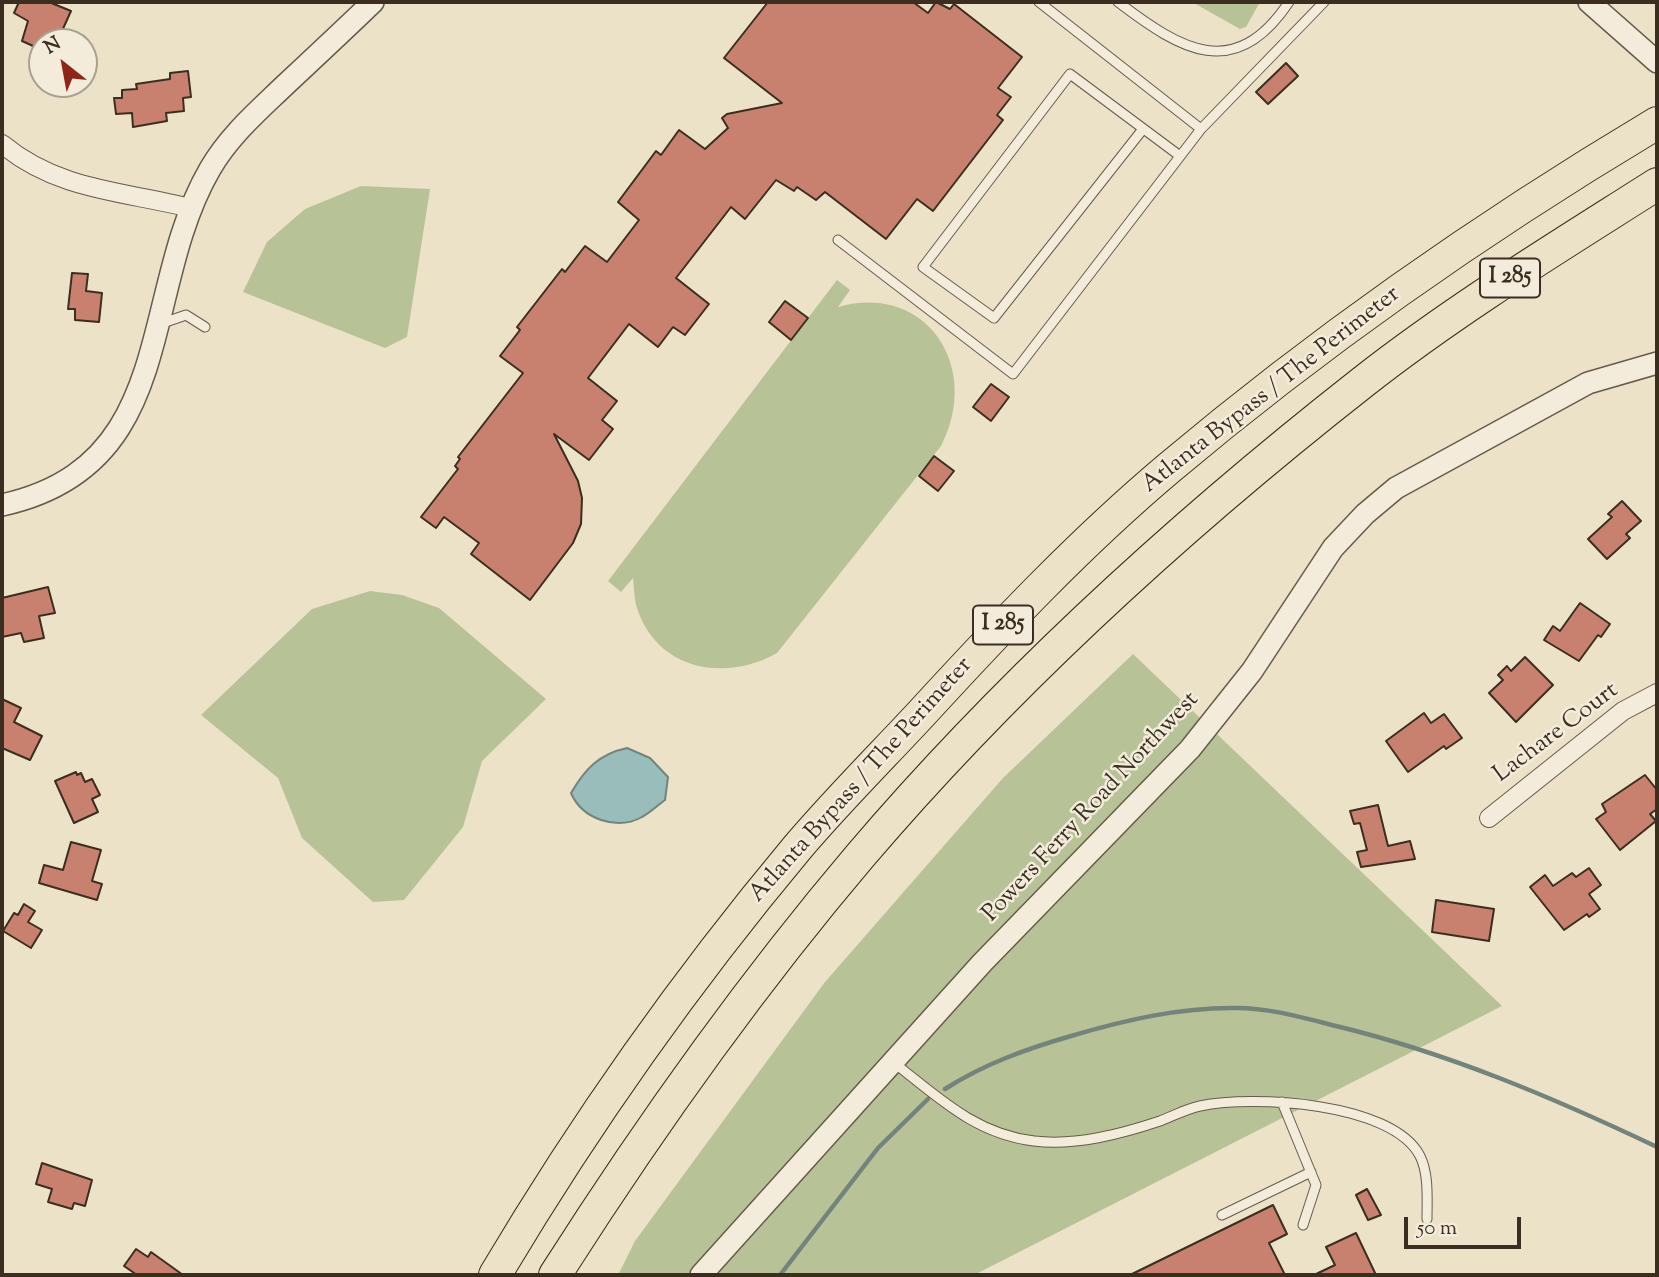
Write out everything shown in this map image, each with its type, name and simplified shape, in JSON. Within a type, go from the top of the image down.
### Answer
[{"type":"highway","name":"Atlanta Bypass / The Perimeter","points":[[495,1275],[616,1084],[712,953],[800,845],[1015,612],[1158,478],[1236,414],[1483,232],[1657,123]]},
{"type":"highway","name":"Atlanta Bypass / The Perimeter","points":[[555,1275],[614,1184],[751,990],[860,856],[1001,702],[1105,600],[1213,504],[1366,379],[1514,275],[1657,184]]},
{"type":"street","points":[[2,505],[44,492],[73,476],[119,431],[140,390],[190,208],[211,167],[239,129],[373,2]]},
{"type":"street","points":[[1589,2],[1651,56]]},
{"type":"street","points":[[2,144],[43,170],[78,185],[190,208]]},
{"type":"street","name":"Powers Ferry Road Northwest","points":[[701,1275],[1030,912],[1190,749],[1252,670],[1333,548],[1365,514],[1396,488],[1588,383],[1657,363]]},
{"type":"street","name":"Lachare Court","points":[[1489,818],[1623,711],[1657,693]]},
{"type":"lane","points":[[1039,2],[1201,129]]},
{"type":"lane","points":[[1118,2],[1163,36],[1175,41],[1208,49],[1234,50],[1256,40],[1274,23],[1289,2]]},
{"type":"lane","points":[[838,240],[1013,374],[1201,129],[1324,2]]},
{"type":"lane","points":[[1143,129],[994,318],[923,267],[1070,74],[1180,156]]},
{"type":"lane","points":[[158,324],[186,315],[205,327]]},
{"type":"lane","points":[[892,1062],[936,1098],[975,1124],[1008,1137],[1038,1142],[1107,1136],[1200,1106],[1282,1102],[1334,1109],[1390,1130],[1408,1142],[1420,1155],[1425,1172],[1427,1219]]},
{"type":"lane","points":[[1282,1102],[1316,1185],[1303,1225]]},
{"type":"lane","points":[[1222,1215],[1311,1172]]},
{"type":"green space","points":[[1192,2],[1260,2],[1246,27],[1240,29]]},
{"type":"green space","points":[[361,186],[430,189],[407,337],[385,348],[243,292],[267,242],[305,209]]},
{"type":"green space","points":[[837,280],[850,290],[838,307],[870,303],[897,307],[921,319],[938,338],[950,361],[955,388],[952,417],[941,446],[777,653],[757,662],[735,667],[694,665],[675,657],[659,644],[645,627],[636,605],[633,578],[621,592],[608,581]]},
{"type":"green space","points":[[370,591],[402,595],[439,608],[546,699],[482,761],[463,827],[404,900],[373,902],[302,838],[278,778],[201,715],[312,609]]},
{"type":"green space","points":[[1133,654],[1502,1006],[974,1275],[618,1275],[635,1241],[825,982],[1003,778]]},
{"type":"water","points":[[627,748],[650,758],[668,777],[665,800],[632,821],[622,823],[601,820],[583,810],[571,793],[594,764],[608,754]]},
{"type":"building","points":[[19,2],[49,2],[71,11],[63,28],[28,28],[28,44],[22,41],[28,21],[14,13]]},
{"type":"building","points":[[768,2],[913,2],[928,13],[936,2],[950,9],[954,4],[1022,57],[998,88],[1011,97],[997,115],[1003,120],[933,211],[917,199],[886,239],[825,192],[816,200],[797,187],[794,191],[776,180],[745,219],[731,207],[676,278],[709,304],[685,335],[673,327],[658,347],[629,324],[588,378],[617,401],[602,420],[613,429],[589,460],[554,434],[578,481],[582,498],[581,524],[573,543],[530,600],[471,554],[479,543],[444,517],[436,528],[421,517],[458,469],[455,466],[460,459],[458,457],[523,373],[500,356],[520,330],[517,327],[562,269],[565,272],[585,246],[607,262],[639,220],[618,202],[656,151],[661,155],[679,130],[705,149],[728,128],[722,118],[727,114],[782,103],[724,58]]},
{"type":"building","points":[[1286,63],[1298,76],[1268,104],[1256,92]]},
{"type":"building","points":[[188,71],[191,97],[183,98],[184,111],[166,113],[167,121],[133,127],[132,113],[116,114],[114,98],[122,98],[122,90],[137,89],[136,84],[170,79],[170,73]]},
{"type":"building","points":[[72,273],[88,274],[86,291],[102,293],[99,322],[75,320],[75,309],[68,309]]},
{"type":"building","points":[[785,301],[808,318],[791,340],[769,322]]},
{"type":"building","points":[[991,384],[1009,397],[991,421],[973,407]]},
{"type":"building","points":[[934,456],[954,471],[938,491],[919,476]]},
{"type":"building","points":[[1622,501],[1641,521],[1626,534],[1630,538],[1607,559],[1588,539],[1612,517],[1608,514]]},
{"type":"building","points":[[48,587],[55,613],[39,616],[44,638],[24,642],[21,633],[2,637],[2,598]]},
{"type":"building","points":[[1580,603],[1610,624],[1601,637],[1598,635],[1579,661],[1544,640],[1553,626],[1560,631]]},
{"type":"building","points":[[1525,657],[1553,685],[1516,722],[1489,693],[1503,680],[1498,675],[1507,666],[1511,671]]},
{"type":"building","points":[[2,699],[21,708],[14,722],[42,736],[30,760],[2,748]]},
{"type":"building","points":[[1424,713],[1431,723],[1444,714],[1462,738],[1446,749],[1444,746],[1408,772],[1386,741]]},
{"type":"building","points":[[76,772],[77,775],[81,773],[85,782],[92,779],[100,795],[92,799],[98,812],[74,823],[55,781]]},
{"type":"building","points":[[1645,775],[1657,790],[1657,809],[1650,814],[1656,821],[1620,850],[1596,819],[1606,812],[1602,804]]},
{"type":"building","points":[[1378,805],[1388,846],[1410,841],[1415,859],[1361,867],[1357,852],[1367,850],[1360,823],[1354,824],[1350,811]]},
{"type":"building","points":[[71,842],[101,850],[92,881],[102,884],[97,900],[39,883],[44,865],[63,870]]},
{"type":"building","points":[[1589,868],[1601,885],[1589,894],[1600,909],[1589,917],[1587,914],[1564,930],[1530,887],[1545,875],[1553,886],[1572,873],[1576,877]]},
{"type":"building","points":[[1436,900],[1494,909],[1489,941],[1432,932]]},
{"type":"building","points":[[24,904],[35,911],[28,922],[42,930],[31,948],[3,931],[14,913],[18,915]]},
{"type":"building","points":[[42,1163],[92,1180],[85,1206],[74,1203],[72,1209],[48,1202],[52,1189],[36,1184]]},
{"type":"building","points":[[1367,1189],[1381,1215],[1368,1220],[1356,1195]]},
{"type":"building","points":[[1273,1205],[1287,1234],[1269,1243],[1285,1275],[1130,1275]]},
{"type":"building","points":[[1356,1233],[1376,1275],[1314,1275],[1335,1265],[1326,1247]]},
{"type":"building","points":[[136,1249],[148,1257],[151,1252],[183,1275],[137,1275],[124,1266]]},
{"type":"waterway","points":[[945,1089],[1006,1058],[1112,1025],[1195,1010],[1249,1008],[1287,1014],[1419,1049],[1540,1094],[1657,1147]]},
{"type":"waterway","points":[[780,1275],[878,1148],[928,1099]]}]
